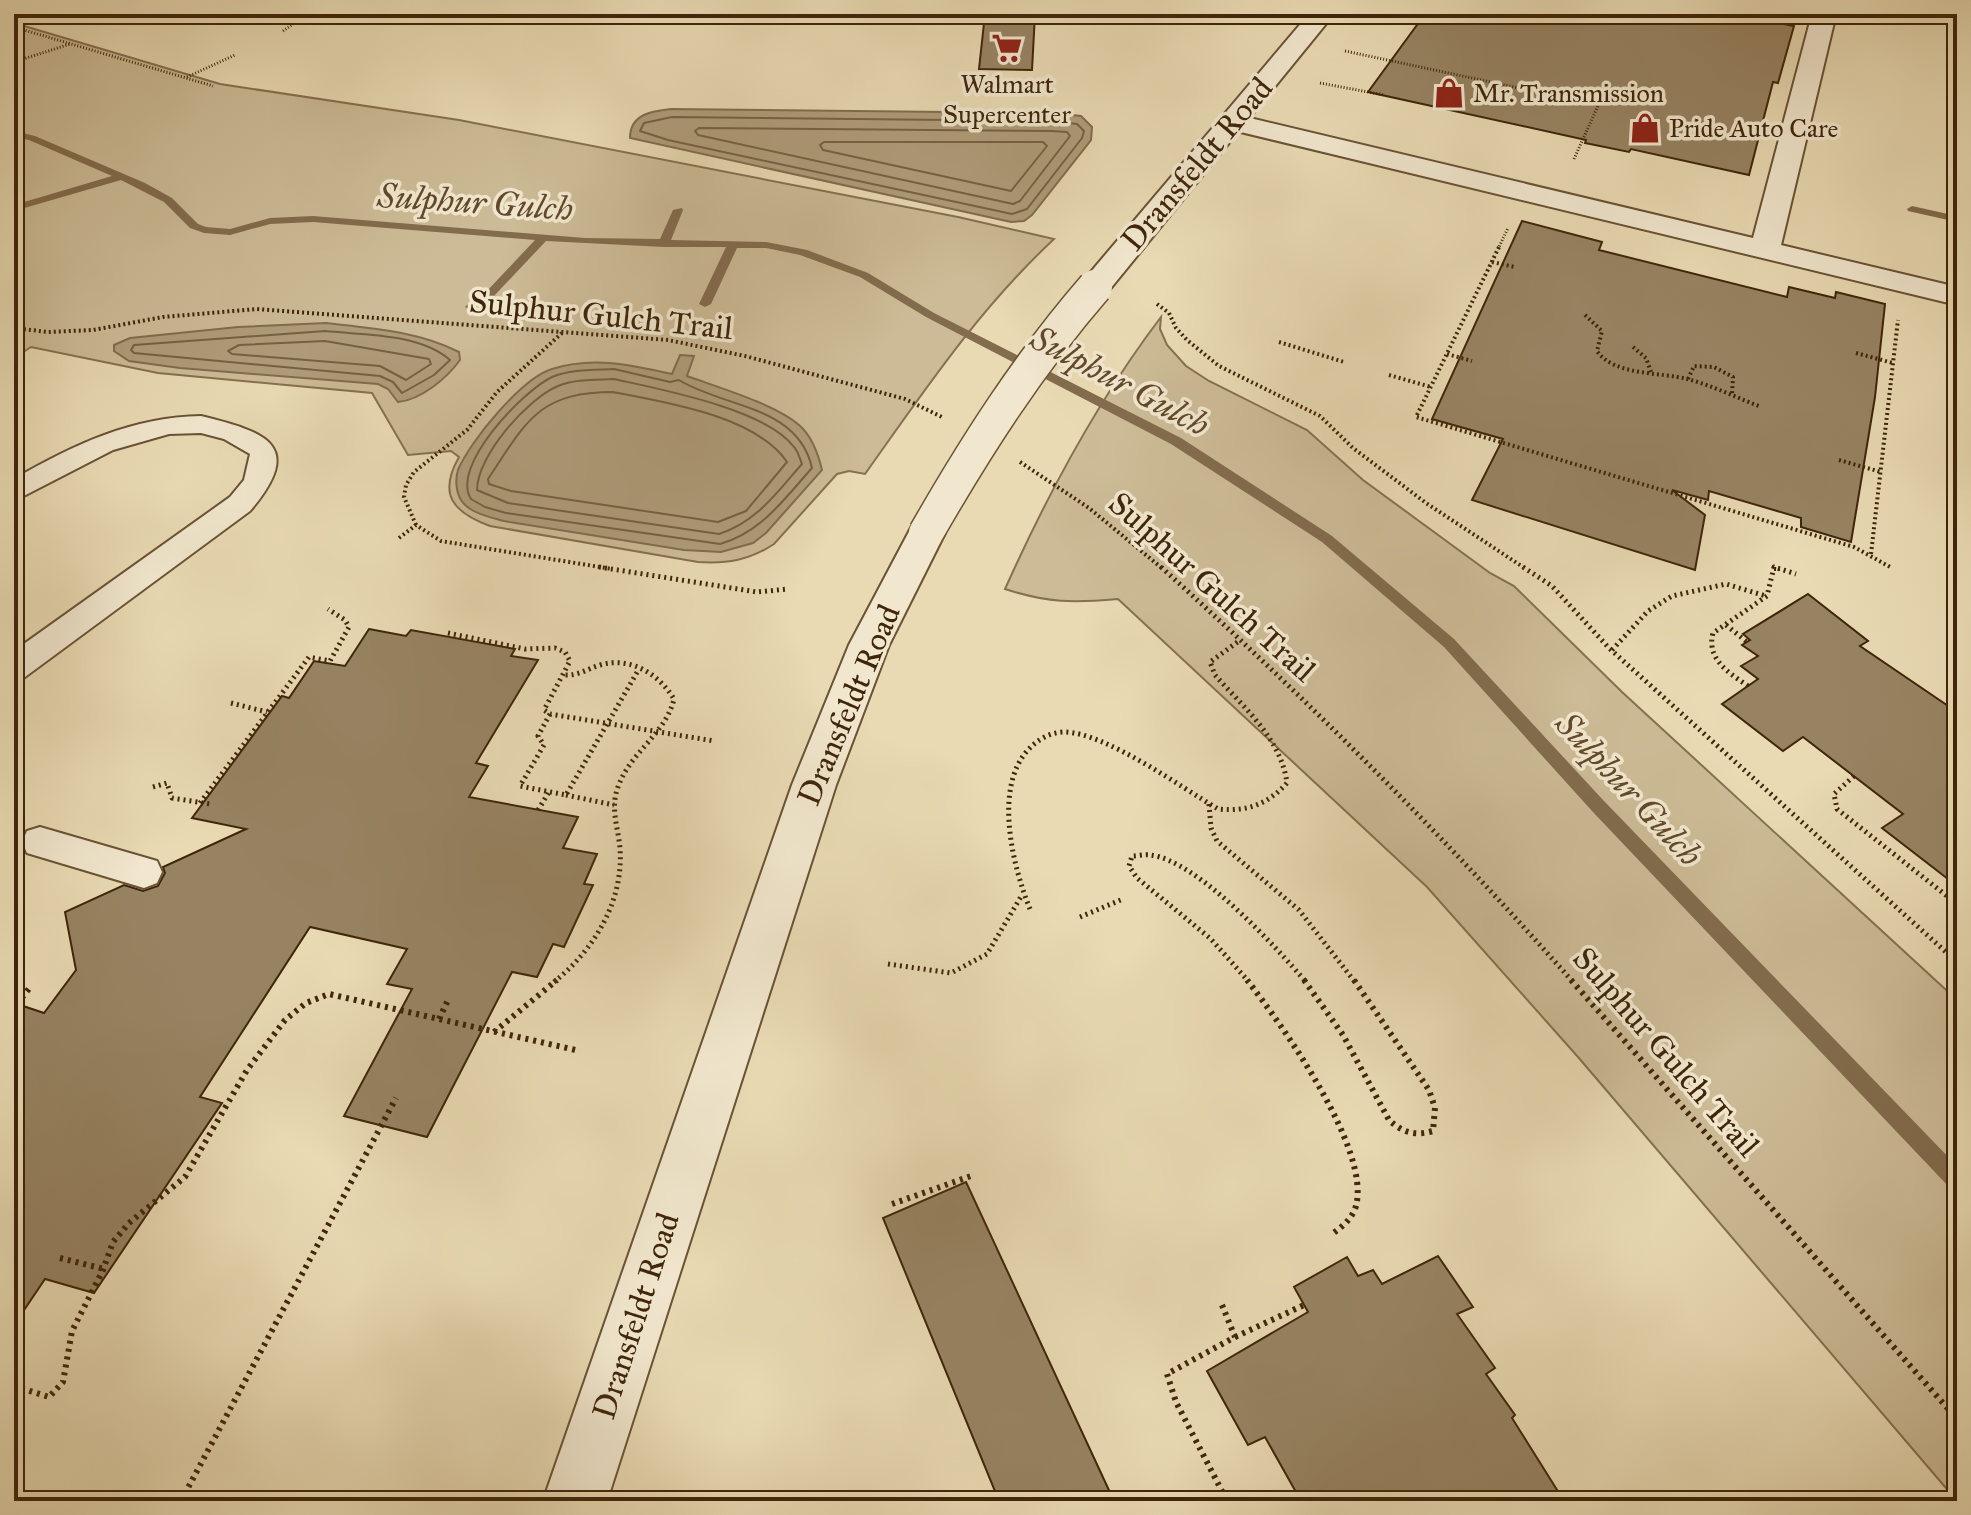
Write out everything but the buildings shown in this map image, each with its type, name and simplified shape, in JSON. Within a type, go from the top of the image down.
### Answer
[{"type":"street","name":"Dransfeldt Road","points":[[575,1501],[814,785],[869,645],[926,533],[1016,387],[1069,316],[1322,14]]},
{"type":"street","points":[[1765,250],[1824,14]]},
{"type":"street","points":[[1233,122],[1957,296]]},
{"type":"lane","points":[[14,492],[95,447],[157,427],[207,426],[234,432],[263,450],[265,461],[261,475],[240,504],[14,668]]},
{"type":"lane","points":[[40,842],[144,872]]},
{"type":"path","points":[[283,31],[307,14]]},
{"type":"path","points":[[1752,14],[1788,21]]},
{"type":"path","points":[[14,27],[213,86]]},
{"type":"path","points":[[14,62],[72,44]]},
{"type":"path","points":[[1345,51],[1547,94]]},
{"type":"path","points":[[186,78],[235,55]]},
{"type":"path","points":[[1320,83],[1384,95]]},
{"type":"path","points":[[1574,159],[1606,88]]},
{"type":"path","points":[[1510,225],[1416,417],[1871,554],[1892,568]]},
{"type":"path","points":[[1492,262],[1515,267]]},
{"type":"path","points":[[1157,304],[1169,313],[1176,328],[1187,340],[1219,366],[1320,416],[1353,448],[1426,503],[1552,586],[1612,650],[1957,962]]},
{"type":"path","points":[[1871,554],[1899,306]]},
{"type":"path","name":"Sulphur Gulch Trail","points":[[14,328],[48,332],[93,330],[163,317],[257,309],[668,340],[745,356],[905,399],[947,419]]},
{"type":"path","points":[[1585,315],[1602,331],[1597,351],[1600,356],[1621,367],[1688,379],[1759,406]]},
{"type":"path","points":[[563,332],[497,392],[476,422],[418,467],[408,479],[404,492],[406,509],[416,525],[441,541],[757,592],[788,589]]},
{"type":"path","points":[[1279,342],[1344,362]]},
{"type":"path","points":[[1633,347],[1646,358],[1651,372]]},
{"type":"path","points":[[1856,353],[1893,363]]},
{"type":"path","points":[[1447,354],[1472,361]]},
{"type":"path","points":[[1688,379],[1694,366],[1726,370],[1733,377],[1732,394]]},
{"type":"path","points":[[1389,375],[1431,387]]},
{"type":"path","name":"Sulphur Gulch Trail","points":[[1015,459],[1078,499],[1141,546],[1440,836],[1497,896],[1957,1419]]},
{"type":"path","points":[[1839,460],[1881,472]]},
{"type":"path","points":[[399,538],[416,525]]},
{"type":"path","points":[[1748,686],[1722,666],[1709,647],[1713,633],[1767,596],[1774,567],[1796,574]]},
{"type":"path","points":[[1612,650],[1648,611],[1672,596],[1726,584],[1767,596]]},
{"type":"path","points":[[200,803],[309,657],[330,661],[345,639],[349,627],[328,609]]},
{"type":"path","points":[[1726,625],[1747,642]]},
{"type":"path","points":[[448,633],[525,649],[555,648],[565,652],[570,661],[544,710],[550,714],[714,741]]},
{"type":"path","points":[[1030,909],[1011,847],[1011,785],[1017,763],[1026,748],[1043,735],[1082,732],[1209,804],[1232,811],[1267,804],[1287,783],[1287,768],[1278,750],[1215,675],[1210,662],[1216,654],[1239,641]]},
{"type":"path","points":[[493,1033],[519,1009],[554,985],[596,940],[611,902],[618,871],[620,848],[613,821],[620,779],[662,732],[673,710],[674,699],[656,674],[612,663],[573,676],[564,675]]},
{"type":"path","points":[[566,795],[639,669]]},
{"type":"path","points":[[231,703],[267,712]]},
{"type":"path","points":[[550,714],[538,736],[544,745],[520,786],[614,805]]},
{"type":"path","points":[[1854,776],[1834,794],[1837,809],[1957,904]]},
{"type":"path","points":[[153,787],[167,783],[172,798],[210,804]]},
{"type":"path","points":[[538,810],[549,792]]},
{"type":"path","points":[[1209,804],[1211,828],[1217,841],[1308,921],[1356,981],[1405,1056],[1424,1079],[1434,1099],[1437,1116],[1433,1131],[1417,1135],[1394,1125],[1383,1111],[1322,1002],[1273,944],[1215,892],[1175,863],[1153,854],[1140,852],[1132,856],[1129,866],[1137,878],[1199,927],[1220,949],[1275,1018],[1307,1068],[1342,1136],[1358,1183],[1357,1205],[1349,1222],[1332,1234]]},
{"type":"path","points":[[888,964],[951,973],[987,954],[1023,894]]},
{"type":"path","points":[[1080,917],[1123,899]]},
{"type":"path","points":[[17,1004],[31,986]]},
{"type":"path","points":[[14,1386],[49,1397],[57,1392],[64,1380],[72,1331],[104,1269],[111,1244],[124,1227],[162,1201],[188,1173],[270,1035],[293,1010],[313,997],[329,994],[580,1051]]},
{"type":"path","points":[[439,1019],[449,998]]},
{"type":"path","points":[[181,1501],[396,1098]]},
{"type":"path","points":[[892,1204],[971,1176]]},
{"type":"path","points":[[60,1258],[104,1269]]},
{"type":"path","points":[[1222,1305],[1235,1337]]},
{"type":"path","points":[[1227,1501],[1176,1402],[1167,1374],[1235,1337],[1304,1305]]},
{"type":"shaded area","points":[[14,23],[220,84],[459,120],[958,217],[1054,239],[977,322],[865,474],[849,471],[837,474],[774,544],[756,554],[738,560],[698,562],[490,526],[466,515],[452,500],[450,481],[459,457],[451,451],[408,455],[372,393],[158,373],[31,347],[14,358]]},
{"type":"shaded area","points":[[1161,317],[1160,329],[1167,345],[1186,366],[1209,381],[1307,430],[1363,480],[1490,573],[1514,586],[1622,692],[1957,1000],[1957,1501],[1578,1057],[1427,887],[1118,599],[1061,601],[1005,589],[1075,448],[1116,381]]},
{"type":"water","points":[[671,109],[1053,113],[1081,116],[1092,127],[1091,140],[1032,215],[1024,221],[1011,222],[630,138],[634,124],[643,115]]},
{"type":"water","points":[[326,323],[427,339],[459,352],[460,360],[433,387],[416,397],[398,402],[388,389],[378,384],[180,368],[129,361],[114,351],[114,345],[130,338],[238,327]]},
{"type":"water","points":[[680,355],[694,356],[687,376],[789,417],[804,429],[816,451],[822,470],[766,533],[753,543],[721,552],[684,550],[504,521],[474,511],[461,500],[456,477],[464,458],[498,412],[526,384],[552,369],[582,363],[627,365],[672,374]]},
{"type":"waterway","name":"Sulphur Gulch","points":[[14,134],[32,138],[141,185],[168,200],[194,226],[204,230],[230,232],[270,221],[313,219],[585,241],[665,243]]},
{"type":"waterway","points":[[14,208],[121,177]]},
{"type":"waterway","points":[[1912,209],[1957,219]]},
{"type":"waterway","points":[[665,243],[678,210]]},
{"type":"waterway","points":[[471,307],[490,294],[543,238]]},
{"type":"waterway","name":"Sulphur Gulch","points":[[665,243],[766,245],[803,252],[864,275],[930,315],[1176,441],[1327,539],[1449,643],[1598,806],[1957,1181]]},
{"type":"waterway","points":[[705,304],[732,246]]},
{"type":"place","name":"Walmart Supercenter","points":[[1007,48]]},
{"type":"place","name":"Mr. Transmission","points":[[1449,93]]},
{"type":"place","name":"Pride Auto Care","points":[[1645,128]]}]
